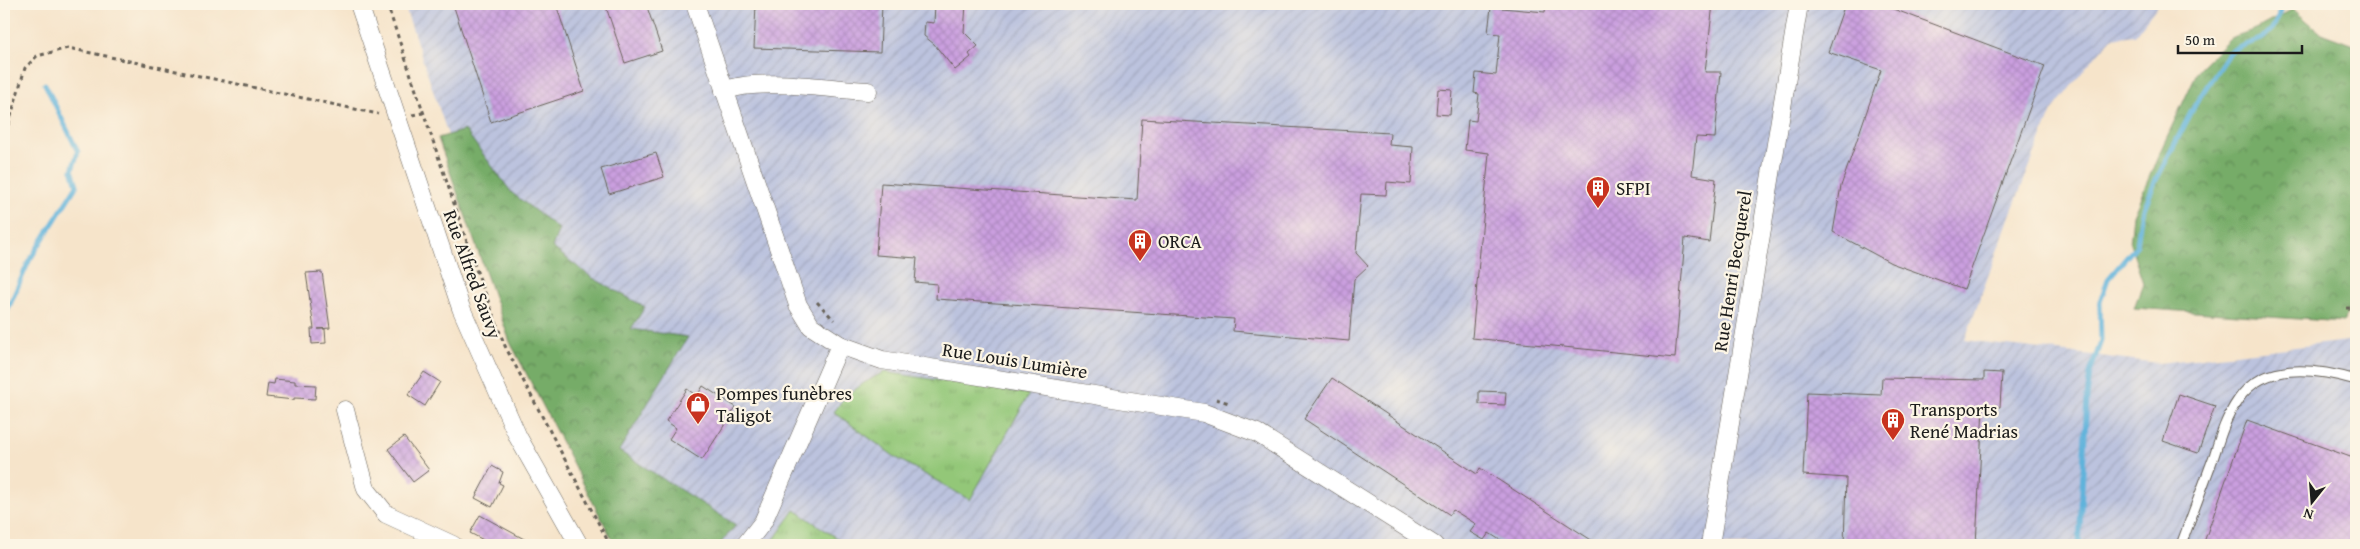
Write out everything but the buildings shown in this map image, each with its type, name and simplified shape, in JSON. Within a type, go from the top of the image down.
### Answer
[{"type":"street","name":"Rue Alfred Sauvy","points":[[359,4],[458,300],[483,362],[518,437],[580,545]]},
{"type":"street","name":"Rue Louis Lumière","points":[[695,4],[798,305],[811,326],[840,346],[882,360],[1204,414],[1257,433],[1434,545]]},
{"type":"street","name":"Rue Henri Becquerel","points":[[1710,545],[1798,4]]},
{"type":"street","points":[[724,91],[735,86],[756,84],[868,91]]},
{"type":"street","points":[[744,545],[763,522],[840,346]]},
{"type":"street","points":[[345,410],[366,489],[386,514],[453,545]]},
{"type":"lane","points":[[2181,545],[2226,422],[2238,399],[2252,385],[2290,370],[2316,371],[2356,380]]},
{"type":"path","points":[[387,4],[476,269],[505,346],[610,545]]},
{"type":"path","points":[[4,140],[25,68],[36,56],[68,48],[396,117],[424,113]]},
{"type":"path","points":[[2346,308],[2356,308]]},
{"type":"shaded area","points":[[404,4],[2159,4],[2135,35],[2112,38],[2087,66],[2052,111],[2011,213],[1965,340],[2159,363],[2356,340],[2356,545],[623,545],[515,335]]},
{"type":"green space","points":[[2293,9],[2321,33],[2356,46],[2356,286],[2344,322],[2134,308],[2143,283],[2130,244],[2133,215],[2199,68],[2230,38],[2256,29]]},
{"type":"green space","points":[[465,130],[512,193],[559,229],[552,247],[591,277],[645,307],[631,329],[688,337],[619,451],[736,525],[719,545],[615,545],[510,342],[438,138]]},
{"type":"green space","points":[[884,372],[1029,394],[970,500],[895,457],[834,412],[845,397],[864,383]]},
{"type":"green space","points":[[795,510],[847,545],[770,545]]},
{"type":"waterway","points":[[2079,545],[2087,397],[2090,373],[2101,341],[2100,302],[2108,279],[2137,245],[2141,216],[2155,182],[2196,103],[2230,51],[2263,38],[2273,28],[2284,4]]},
{"type":"waterway","points":[[4,318],[29,261],[77,185],[72,170],[78,152],[45,84]]},
{"type":"place","name":"SFPI","points":[[1598,209]]},
{"type":"place","name":"ORCA","points":[[1140,262]]},
{"type":"place","name":"Pompes funèbres Taligot","points":[[698,425]]},
{"type":"place","name":"Transports René Madrias","points":[[1893,441]]}]
